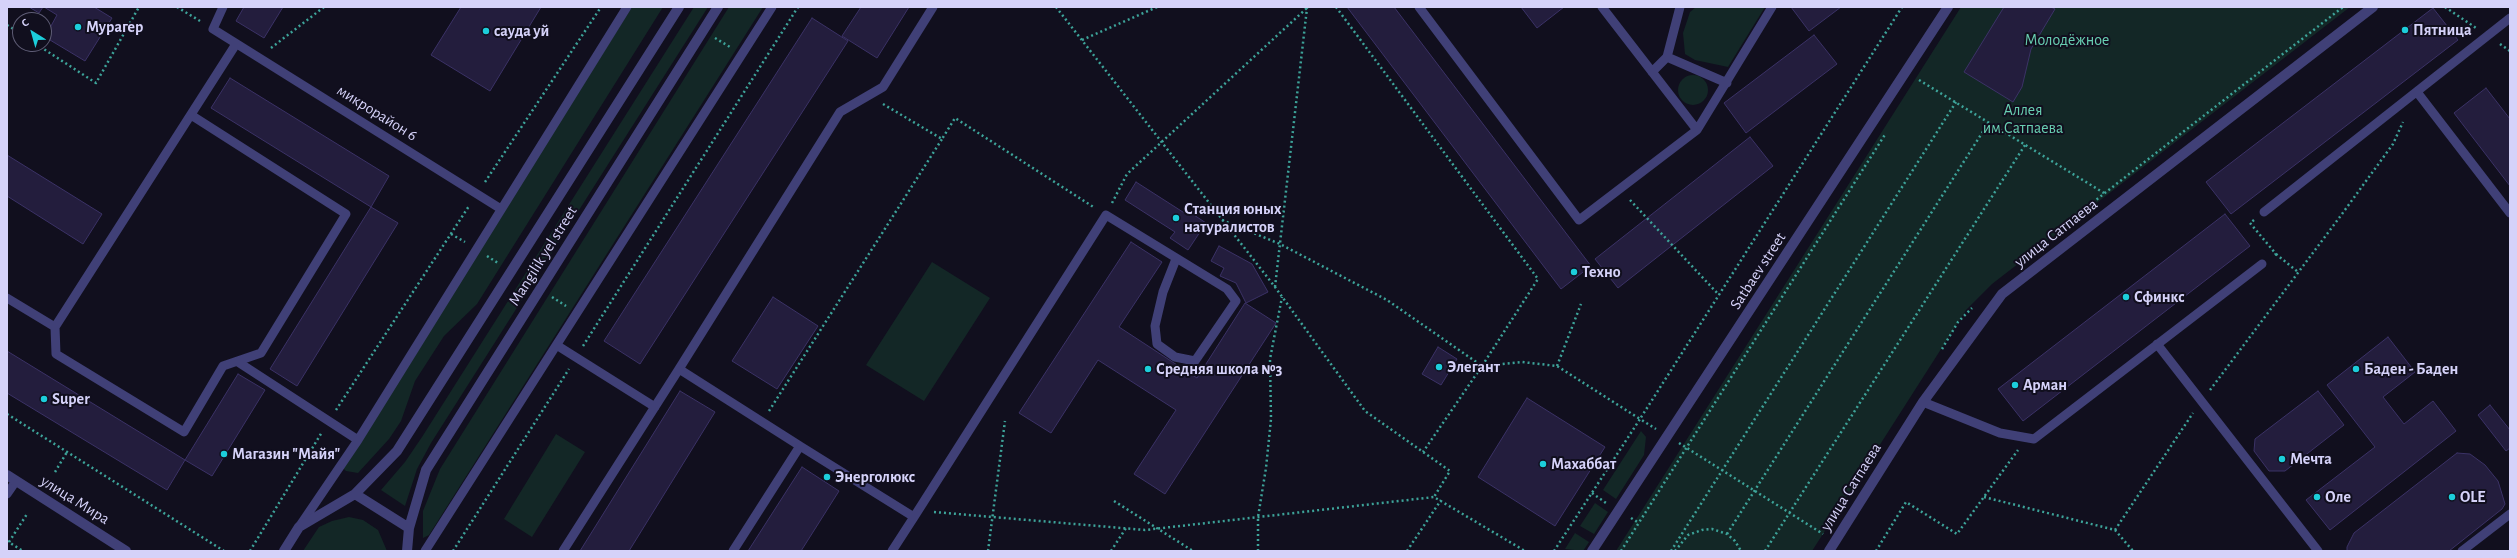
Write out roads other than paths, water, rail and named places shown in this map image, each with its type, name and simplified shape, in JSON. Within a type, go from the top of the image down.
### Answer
[{"type":"street","name":"Mangilik yel street","points":[[284,551],[299,527],[355,494],[397,451],[679,7]]},
{"type":"street","name":"Mangilik yel street","points":[[407,551],[409,528],[426,470],[718,7]]},
{"type":"street","name":"Satbaev street","points":[[1592,551],[1948,7]]},
{"type":"street","name":"улица Сатпаева","points":[[1829,551],[1922,402],[2002,294],[2373,7]]},
{"type":"street","name":"улица Мира","points":[[11,478],[126,551]]},
{"type":"street","points":[[355,494],[409,528]]},
{"type":"lane","name":"микрорайон 6","points":[[223,7],[213,29],[501,209]]},
{"type":"lane","points":[[299,527],[358,440],[627,7]]},
{"type":"lane","points":[[425,551],[558,346],[772,7]]},
{"type":"lane","points":[[563,551],[840,112],[883,87],[933,7]]},
{"type":"lane","points":[[1419,7],[1579,220],[1697,130],[1772,7]]},
{"type":"lane","points":[[1602,7],[1697,130]]},
{"type":"lane","points":[[1652,72],[1667,57],[1680,7]]},
{"type":"lane","points":[[2264,212],[2510,18]]},
{"type":"lane","points":[[191,115],[346,214],[260,353],[223,366],[184,432],[56,354],[55,327],[236,44]]},
{"type":"lane","points":[[1667,57],[1727,83]]},
{"type":"lane","points":[[2417,92],[2510,213]]},
{"type":"lane","points":[[892,551],[1106,215],[1227,289],[1236,300],[1195,362],[1175,357],[1157,344],[1155,326],[1163,292],[1176,259]]},
{"type":"lane","points":[[1922,402],[2000,433],[2034,440],[2262,264]]},
{"type":"lane","points":[[7,298],[55,327]]},
{"type":"lane","points":[[2157,344],[2318,551]]},
{"type":"lane","points":[[558,346],[577,356],[655,407]]},
{"type":"lane","points":[[238,362],[358,440]]},
{"type":"lane","points":[[679,369],[914,517]]},
{"type":"lane","points":[[733,551],[800,446]]},
{"type":"lane","points":[[7,494],[11,478]]},
{"type":"lane","points":[[2462,551],[2510,514]]},
{"type":"place","name":"Мурагер","points":[[78,27]]},
{"type":"place","name":"Пятница","points":[[2405,30]]},
{"type":"place","name":"сауда уй","points":[[486,31]]},
{"type":"place","name":"Станция юных натуралистов","points":[[1176,218]]},
{"type":"place","name":"Техно","points":[[1574,272]]},
{"type":"place","name":"Сфинкс","points":[[2126,297]]},
{"type":"place","name":"Элегант","points":[[1439,367]]},
{"type":"place","name":"Средняя школа №3","points":[[1148,369]]},
{"type":"place","name":"Баден - Баден","points":[[2356,369]]},
{"type":"place","name":"Арман","points":[[2015,385]]},
{"type":"place","name":"Super","points":[[44,399]]},
{"type":"place","name":"Магазин \"Майя\"","points":[[224,454]]},
{"type":"place","name":"Мечта","points":[[2282,459]]},
{"type":"place","name":"Махаббат","points":[[1543,464]]},
{"type":"place","name":"Энерголюкс","points":[[827,477]]},
{"type":"place","name":"Оле","points":[[2317,497]]},
{"type":"place","name":"OLE","points":[[2452,497]]},
{"type":"park label","name":"Молодёжное","points":[[2067,40]]},
{"type":"park label","name":"Аллея им.Сатпаева","points":[[2023,119]]}]
